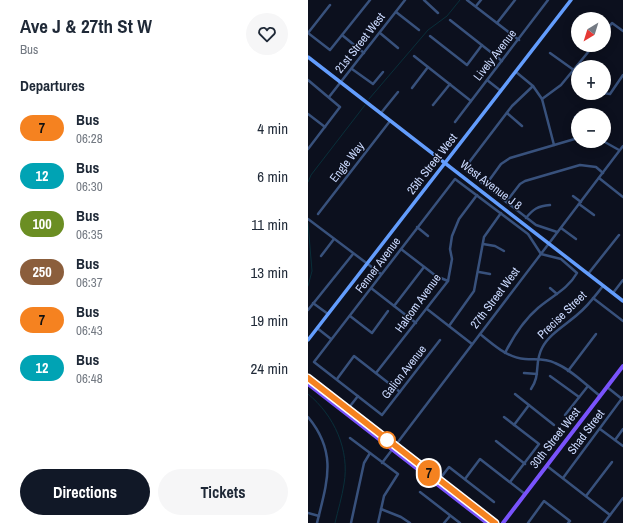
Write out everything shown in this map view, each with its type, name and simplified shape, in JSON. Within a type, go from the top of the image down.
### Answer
[{"type":"main road","name":"30th Street West","points":[[503,523],[623,366]]},
{"type":"main road","points":[[308,378],[346,411],[487,523]]},
{"type":"main road","points":[[308,384],[346,411]]},
{"type":"main road","points":[[437,482],[494,523]]},
{"type":"street","points":[[330,5],[308,33],[330,50],[370,0]]},
{"type":"street","name":"21st Street West","points":[[329,97],[405,0]]},
{"type":"street","points":[[424,0],[438,13]]},
{"type":"street","points":[[467,0],[519,40]]},
{"type":"street","points":[[476,6],[481,0]]},
{"type":"street","points":[[497,23],[515,0]]},
{"type":"street","name":"Lively Avenue","points":[[455,122],[548,0]]},
{"type":"street","name":"25th Street West","points":[[308,340],[571,0]]},
{"type":"street","points":[[396,12],[419,30]]},
{"type":"street","points":[[450,20],[502,61]]},
{"type":"street","points":[[611,23],[612,22],[623,31]]},
{"type":"street","points":[[380,33],[398,48]]},
{"type":"street","points":[[342,36],[364,53]]},
{"type":"street","points":[[430,36],[467,65],[482,45]]},
{"type":"street","points":[[582,60],[588,52]]},
{"type":"street","points":[[550,53],[571,68]]},
{"type":"street","name":"West Avenue J 8","points":[[308,56],[623,300]]},
{"type":"street","points":[[414,56],[471,101]]},
{"type":"street","points":[[412,88],[428,67]]},
{"type":"street","points":[[352,69],[373,84],[383,72]]},
{"type":"street","points":[[516,72],[533,86],[542,99],[554,145]]},
{"type":"street","points":[[542,99],[561,85],[571,73]]},
{"type":"street","points":[[611,93],[623,75]]},
{"type":"street","points":[[308,80],[340,107],[308,149]]},
{"type":"street","points":[[487,80],[501,91]]},
{"type":"street","points":[[433,105],[450,84]]},
{"type":"street","points":[[533,86],[507,113],[464,169],[526,218],[543,228],[557,232]]},
{"type":"street","points":[[381,113],[398,92]]},
{"type":"street","points":[[507,113],[522,126]]},
{"type":"street","points":[[308,114],[325,127]]},
{"type":"street","name":"Engle Way","points":[[318,214],[391,121]]},
{"type":"street","points":[[485,186],[501,164],[510,158],[571,140]]},
{"type":"street","points":[[611,146],[619,150]]},
{"type":"street","name":"27th Street West","points":[[382,463],[623,146]]},
{"type":"street","points":[[506,202],[520,184],[539,177],[580,165],[596,167],[603,173]]},
{"type":"street","points":[[599,178],[623,197]]},
{"type":"street","name":"Fenner Avenue","points":[[337,379],[314,362],[331,339],[455,179],[477,195]]},
{"type":"street","points":[[477,195],[528,234],[541,254],[561,259],[577,273],[565,290],[537,308],[523,324],[505,353]]},
{"type":"street","name":"Halcom Avenue","points":[[376,373],[448,281],[452,259],[450,249],[452,236],[459,219],[477,195]]},
{"type":"street","points":[[573,196],[594,215]]},
{"type":"street","points":[[526,218],[533,209],[550,204]]},
{"type":"street","points":[[449,326],[474,292],[479,272],[483,244],[488,229],[500,213]]},
{"type":"street","points":[[308,219],[353,254],[382,274]]},
{"type":"street","points":[[417,228],[428,236]]},
{"type":"street","points":[[561,228],[576,239]]},
{"type":"street","points":[[588,274],[619,235]]},
{"type":"street","points":[[321,256],[334,239]]},
{"type":"street","points":[[483,244],[495,246],[504,251]]},
{"type":"street","points":[[401,249],[436,276],[448,281]]},
{"type":"street","points":[[308,310],[353,254]]},
{"type":"street","points":[[394,306],[424,267]]},
{"type":"street","points":[[479,272],[490,274]]},
{"type":"street","points":[[613,293],[623,280]]},
{"type":"street","name":"Precise Street","points":[[538,359],[542,347],[547,340],[577,315],[603,285]]},
{"type":"street","points":[[371,288],[416,323]]},
{"type":"street","points":[[550,288],[557,294]]},
{"type":"street","points":[[593,298],[623,321]]},
{"type":"street","points":[[313,303],[328,314]]},
{"type":"street","points":[[427,309],[472,344]]},
{"type":"street","points":[[350,316],[372,333],[388,311]]},
{"type":"street","points":[[317,328],[331,339]]},
{"type":"street","points":[[480,334],[505,353],[524,360],[538,359],[555,363],[568,371],[600,396]]},
{"type":"street","points":[[568,371],[596,334]]},
{"type":"street","name":"Galion Avenue","points":[[358,396],[382,415],[440,340]]},
{"type":"street","points":[[346,411],[358,396],[337,379],[354,356],[400,392]]},
{"type":"street","points":[[531,389],[537,381],[538,359]]},
{"type":"street","points":[[524,374],[537,374]]},
{"type":"street","points":[[550,376],[580,397]]},
{"type":"street","points":[[566,415],[588,386]]},
{"type":"street","points":[[607,387],[622,398]]},
{"type":"street","points":[[515,394],[554,424]]},
{"type":"street","name":"Shad Street","points":[[563,478],[622,398]]},
{"type":"street","points":[[514,425],[529,405]]},
{"type":"street","points":[[308,417],[321,435],[327,453],[329,469],[328,483],[317,523]]},
{"type":"street","points":[[504,417],[540,444],[510,482]]},
{"type":"street","points":[[600,429],[623,446]]},
{"type":"street","points":[[615,440],[623,429]]},
{"type":"street","points":[[350,438],[398,474],[384,496],[378,523]]},
{"type":"street","points":[[496,441],[525,464]]},
{"type":"street","points":[[351,523],[364,463],[370,453]]},
{"type":"street","points":[[465,479],[480,459],[525,494]]},
{"type":"street","points":[[586,496],[612,462]]},
{"type":"street","points":[[546,466],[610,515]]},
{"type":"street","points":[[437,482],[449,467],[494,502]]},
{"type":"street","points":[[420,492],[460,523]]},
{"type":"street","points":[[604,523],[623,498]]},
{"type":"street","points":[[528,523],[544,501],[569,522]]},
{"type":"street","points":[[381,509],[401,517],[410,523]]},
{"type":"street","points":[[308,514],[319,516]]},
{"type":"street","points":[[444,523],[450,516]]},
{"type":"waterway","points":[[369,99],[428,30],[447,16],[460,0]]},
{"type":"waterway","points":[[308,182],[311,175],[365,105]]},
{"type":"waterway","points":[[308,223],[312,271],[308,286]]},
{"type":"waterway","points":[[308,394],[325,412],[332,423],[338,434],[345,459],[343,489],[335,523]]},
{"type":"bus line","name":"7","points":[[308,378],[495,523]]}]
